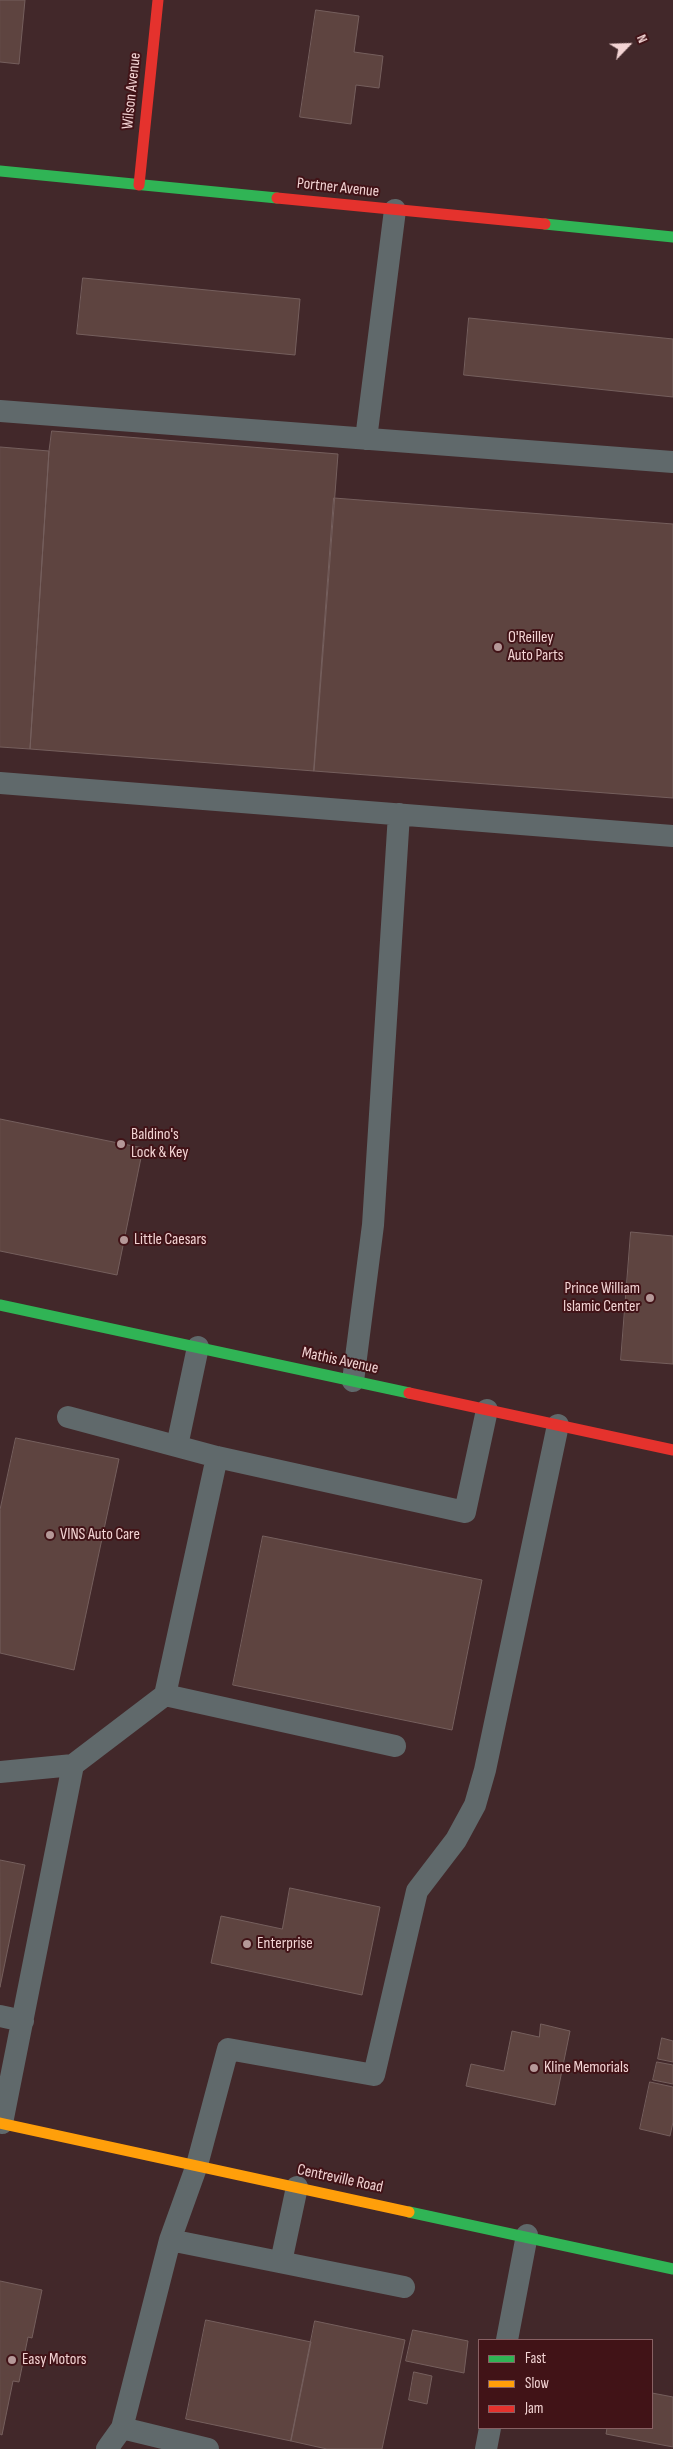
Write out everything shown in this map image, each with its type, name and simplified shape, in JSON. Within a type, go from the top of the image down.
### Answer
[{"type":"main road","name":"Wilson Avenue","points":[[139,185],[158,0]]},
{"type":"main road","name":"Portner Avenue","points":[[0,171],[673,237]]},
{"type":"main road","name":"Mathis Avenue","points":[[0,1305],[673,1450]]},
{"type":"main road","name":"Centreville Road","points":[[1,2123],[673,2269]]},
{"type":"lane","points":[[366,439],[395,210]]},
{"type":"lane","points":[[0,411],[673,462]]},
{"type":"lane","points":[[0,783],[673,836]]},
{"type":"lane","points":[[353,1381],[373,1225],[399,814]]},
{"type":"lane","points":[[177,1446],[198,1347]]},
{"type":"lane","points":[[68,1417],[218,1457],[465,1512],[487,1410]]},
{"type":"lane","points":[[107,2449],[122,2428],[170,2240],[197,2165],[228,2049],[374,2075],[417,1891],[456,1840],[475,1805],[486,1770],[558,1425]]},
{"type":"lane","points":[[0,1772],[73,1765],[165,1695],[218,1457]]},
{"type":"lane","points":[[165,1695],[395,1746]]},
{"type":"lane","points":[[1,2123],[73,1765]]},
{"type":"lane","points":[[0,2016],[22,2021]]},
{"type":"lane","points":[[282,2262],[297,2187]]},
{"type":"lane","points":[[507,2339],[527,2236]]},
{"type":"lane","points":[[170,2240],[404,2286]]},
{"type":"lane","points":[[122,2428],[208,2449]]},
{"type":"lane","points":[[486,2449],[490,2429]]},
{"type":"building","points":[[0,0],[25,0],[19,64],[0,62]]},
{"type":"building","points":[[316,10],[359,16],[354,52],[383,56],[379,88],[356,85],[351,124],[300,117]]},
{"type":"building","points":[[83,278],[300,299],[295,355],[77,334]]},
{"type":"building","points":[[469,318],[673,339],[673,397],[464,375]]},
{"type":"building","points":[[52,431],[338,454],[314,771],[30,749],[49,451]]},
{"type":"building","points":[[0,447],[49,451],[30,749],[0,747]]},
{"type":"building","name":"O'Reilley Auto Parts","points":[[334,498],[673,524],[673,798],[314,771]]},
{"type":"building","points":[[0,1119],[143,1148],[117,1275],[0,1251]]},
{"type":"building","name":"Prince William Islamic Center","points":[[631,1232],[673,1236],[673,1364],[621,1360]]},
{"type":"building","points":[[16,1438],[119,1459],[74,1670],[0,1653],[0,1510]]},
{"type":"building","points":[[263,1536],[482,1580],[452,1730],[233,1685]]},
{"type":"building","points":[[0,1860],[25,1865],[0,1987]]},
{"type":"building","points":[[290,1888],[380,1907],[362,1995],[211,1963],[221,1916],[282,1929]]},
{"type":"building","name":"Kline Memorials","points":[[541,2024],[570,2031],[555,2105],[466,2086],[471,2064],[504,2071],[512,2031],[539,2037]]},
{"type":"building","points":[[662,2038],[673,2041],[673,2062],[658,2059]]},
{"type":"building","points":[[657,2062],[673,2065],[673,2084],[653,2080]]},
{"type":"building","points":[[650,2082],[673,2087],[673,2122],[670,2136],[640,2129]]},
{"type":"building","name":"Easy Motors","points":[[0,2281],[42,2290],[32,2338],[28,2337],[19,2382],[13,2381],[2,2435],[0,2434]]},
{"type":"building","points":[[206,2320],[311,2342],[291,2441],[186,2419]]},
{"type":"building","points":[[315,2321],[405,2340],[382,2449],[327,2449],[291,2441]]},
{"type":"building","points":[[413,2330],[468,2341],[464,2373],[406,2361]]},
{"type":"building","points":[[414,2372],[432,2376],[427,2404],[409,2400]]},
{"type":"building","points":[[653,2393],[673,2397],[673,2447],[606,2434],[607,2429],[653,2429]]},
{"type":"traffic: fast","points":[[0,171],[277,198]]},
{"type":"traffic: fast","points":[[545,224],[673,237]]},
{"type":"traffic: fast","points":[[0,1305],[409,1393]]},
{"type":"traffic: fast","points":[[409,2212],[673,2269]]},
{"type":"traffic: slow","points":[[0,2123],[409,2212]]},
{"type":"traffic: jam","points":[[139,185],[158,0]]},
{"type":"traffic: jam","points":[[277,198],[545,224]]},
{"type":"traffic: jam","points":[[409,1393],[673,1450]]},
{"type":"place","name":"O'Reilley Auto Parts","points":[[498,647]]},
{"type":"place","name":"Baldino's Lock & Key","points":[[121,1144]]},
{"type":"place","name":"Little Caesars","points":[[124,1240]]},
{"type":"place","name":"Prince William Islamic Center","points":[[650,1298]]},
{"type":"place","name":"VINS Auto Care","points":[[50,1535]]},
{"type":"place","name":"Enterprise","points":[[247,1944]]},
{"type":"place","name":"Kline Memorials","points":[[534,2068]]},
{"type":"place","name":"Easy Motors","points":[[12,2360]]}]
